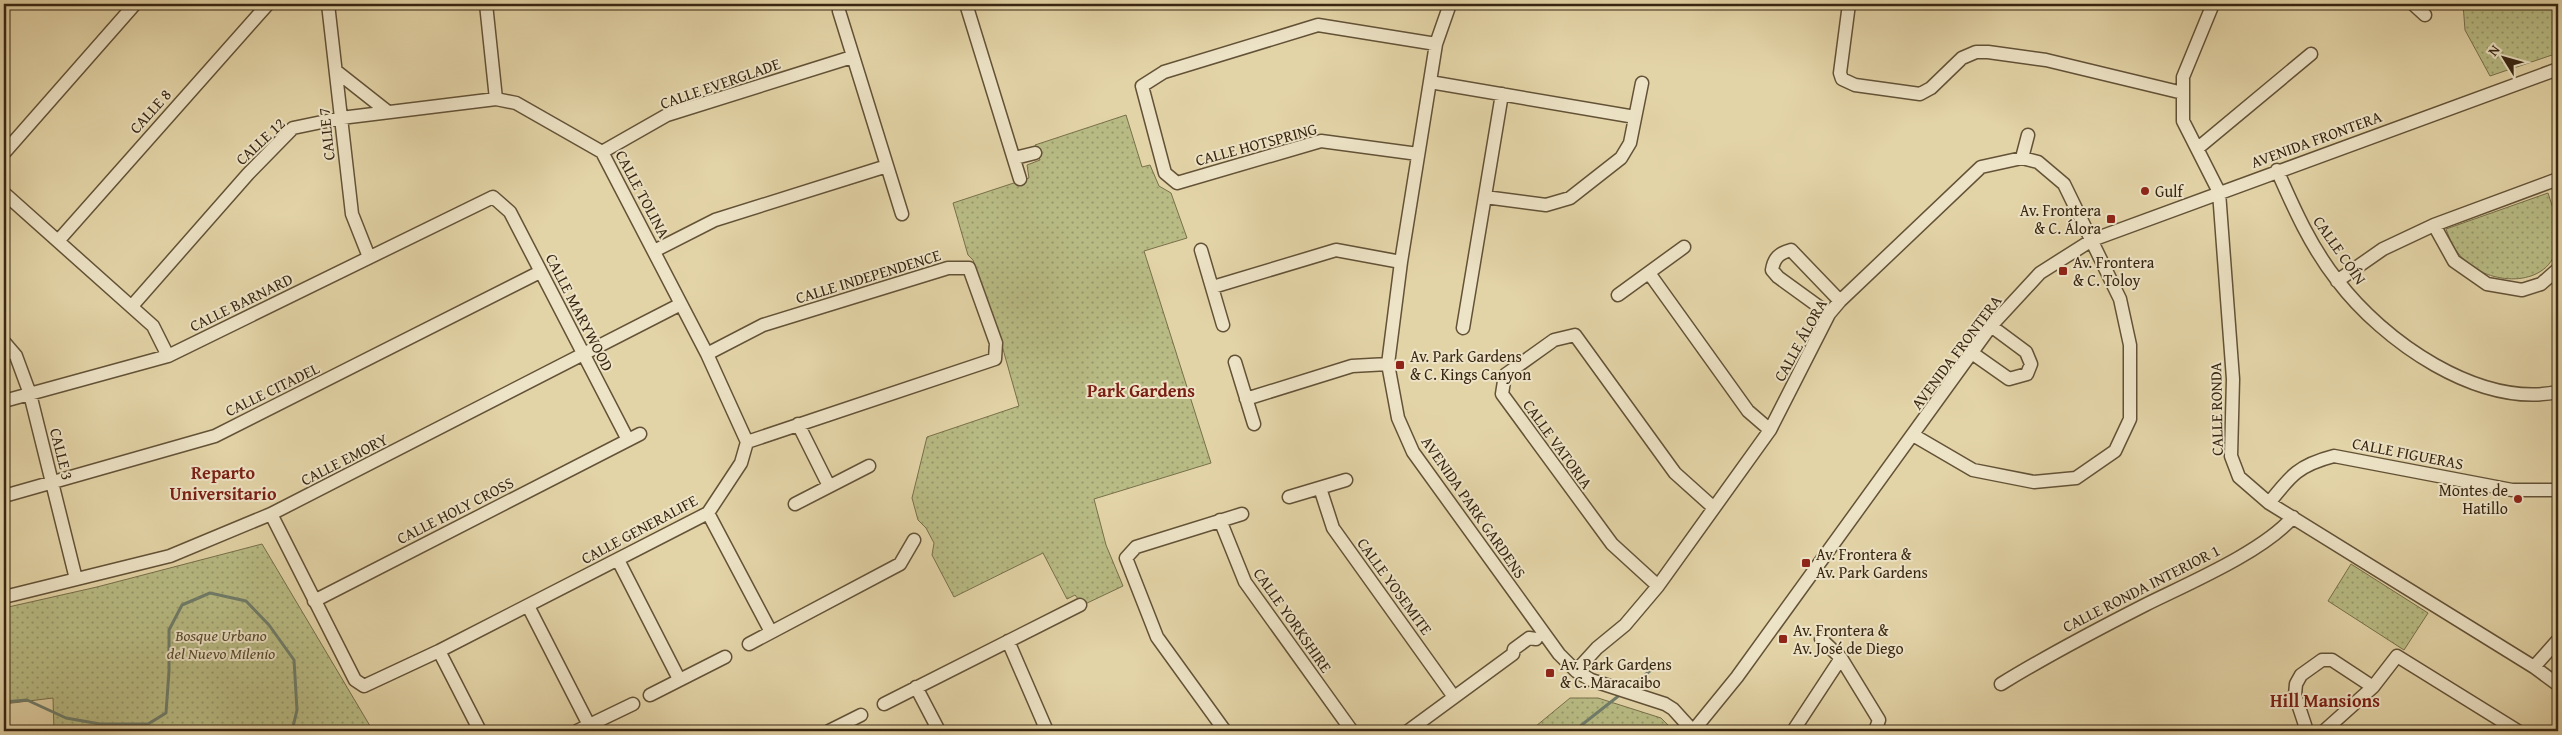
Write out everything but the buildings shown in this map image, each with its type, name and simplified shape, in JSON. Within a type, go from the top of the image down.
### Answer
[{"type":"street","points":[[4,153],[135,4]]},
{"type":"street","name":"CALLE 8","points":[[58,241],[268,4]]},
{"type":"street","name":"CALLE 7","points":[[328,4],[352,214],[369,257]]},
{"type":"street","points":[[486,4],[496,99]]},
{"type":"street","points":[[966,4],[1020,178]]},
{"type":"street","name":"AVENIDA PARK GARDENS","points":[[1450,4],[1436,44],[1401,262],[1388,364],[1398,418],[1412,452],[1540,636],[1576,671],[1615,689],[1673,709],[1693,731]]},
{"type":"street","points":[[1849,4],[1840,73],[1842,79],[1854,85],[1920,94],[1931,88],[1942,75],[1962,58],[1976,52],[1988,52],[2046,60],[2183,93]]},
{"type":"street","name":"CALLE RONDA","points":[[2213,4],[2183,77],[2183,121],[2219,192],[2233,379],[2231,456],[2239,477],[2269,503],[2534,666],[2558,684]]},
{"type":"street","points":[[2413,4],[2425,15]]},
{"type":"street","points":[[839,11],[902,214]]},
{"type":"street","name":"CALLE HOTSPRING","points":[[1418,154],[1321,141],[1177,183],[1165,173],[1142,86],[1164,72],[1318,25],[1436,44]]},
{"type":"street","points":[[2198,148],[2311,54]]},
{"type":"street","name":"CALLE EVERGLADE","points":[[602,152],[667,115],[852,56]]},
{"type":"street","name":"AVENIDA FRONTERA","points":[[1693,731],[1737,677],[1991,326],[2040,273],[2092,240],[2278,170],[2558,69]]},
{"type":"street","points":[[336,71],[388,112]]},
{"type":"street","points":[[1430,82],[1635,117]]},
{"type":"street","points":[[1485,197],[1546,205],[1570,198],[1621,158],[1630,143],[1642,83]]},
{"type":"street","points":[[1463,328],[1502,94]]},
{"type":"street","name":"CALLE 12","points":[[132,306],[248,174],[293,128],[341,118],[496,99]]},
{"type":"street","name":"CALLE TOLINA","points":[[496,99],[516,103],[602,152],[707,354],[747,442]]},
{"type":"street","points":[[1913,435],[1974,470],[2034,482],[2076,478],[2115,451],[2130,419],[2130,345],[2120,299],[2064,184],[2038,162],[2022,158],[2028,135]]},
{"type":"street","points":[[1015,158],[1035,152]]},
{"type":"street","name":"CALLE ÁLORA","points":[[1576,671],[1597,648],[1625,625],[1658,586],[1770,430],[1829,314],[1982,167],[2022,158]]},
{"type":"street","points":[[654,251],[715,220],[887,166]]},
{"type":"street","name":"CALLE COÍN","points":[[2278,170],[2303,229],[2337,281],[2378,325],[2428,362],[2476,384],[2519,393],[2558,392]]},
{"type":"street","points":[[2337,281],[2383,248],[2434,225],[2557,184]]},
{"type":"street","points":[[4,193],[154,326],[168,356]]},
{"type":"street","name":"CALLE MARYWOOD","points":[[482,202],[492,196],[510,212],[628,440]]},
{"type":"street","name":"CALLE BARNARD","points":[[4,401],[168,356],[482,202]]},
{"type":"street","points":[[2434,225],[2454,261],[2487,284],[2522,290],[2541,284],[2558,269]]},
{"type":"street","points":[[1618,295],[1684,247]]},
{"type":"street","points":[[1201,250],[1223,326]]},
{"type":"street","points":[[1213,287],[1336,250],[1401,262]]},
{"type":"street","points":[[1829,314],[1778,277],[1772,270],[1774,260],[1782,253],[1791,250],[1840,302]]},
{"type":"street","name":"CALLE INDEPENDENCE","points":[[707,354],[763,325],[948,268],[970,268],[996,343],[995,359],[798,424]]},
{"type":"street","name":"CALLE CITADEL","points":[[4,496],[52,484],[214,436],[540,272]]},
{"type":"street","points":[[1649,273],[1748,411],[1770,430]]},
{"type":"street","name":"CALLE EMORY","points":[[4,596],[170,556],[271,514],[681,304]]},
{"type":"street","points":[[1972,353],[2009,379],[2027,374],[2031,364],[2026,352],[1991,326]]},
{"type":"street","name":"CALLE VATORIA","points":[[1658,586],[1612,544],[1502,394],[1505,375],[1554,340],[1575,335],[1675,472],[1714,508]]},
{"type":"street","name":"CALLE 3","points":[[4,342],[16,356],[30,394],[76,579]]},
{"type":"street","points":[[1235,362],[1254,424]]},
{"type":"street","points":[[1246,399],[1352,366],[1388,364]]},
{"type":"street","points":[[747,442],[798,424],[828,486]]},
{"type":"street","points":[[628,440],[640,434]]},
{"type":"street","name":"CALLE HOLY CROSS","points":[[314,601],[628,440]]},
{"type":"street","name":"CALLE GENERALIFE","points":[[314,601],[355,680],[364,686],[439,651],[708,513],[741,463],[747,442]]},
{"type":"street","name":"CALLE FIGUERAS","points":[[2269,503],[2289,477],[2311,462],[2334,456],[2512,490],[2558,490]]},
{"type":"street","points":[[795,504],[869,466]]},
{"type":"street","points":[[1289,497],[1346,480]]},
{"type":"street","name":"CALLE YOSEMITE","points":[[1320,488],[1333,528],[1454,697]]},
{"type":"street","points":[[708,513],[770,632]]},
{"type":"street","points":[[271,514],[314,601]]},
{"type":"street","points":[[1225,731],[1157,637],[1126,558],[1136,546],[1242,514]]},
{"type":"street","name":"CALLE RONDA INTERIOR 1","points":[[2001,684],[2068,644],[2216,570],[2282,529],[2293,517]]},
{"type":"street","name":"CALLE YORKSHIRE","points":[[1220,520],[1245,582],[1352,731]]},
{"type":"street","points":[[749,644],[900,564],[914,540]]},
{"type":"street","points":[[618,560],[679,679]]},
{"type":"street","points":[[884,704],[1080,605]]},
{"type":"street","points":[[528,606],[589,725]]},
{"type":"street","points":[[1408,731],[1513,654],[1517,655],[1540,636]]},
{"type":"street","points":[[1821,639],[1841,658],[1880,720],[1875,731]]},
{"type":"street","points":[[2534,666],[2558,640]]},
{"type":"street","points":[[1008,641],[1047,731]]},
{"type":"street","points":[[439,651],[480,731]]},
{"type":"street","points":[[2331,730],[2373,687],[2397,656],[2518,731]]},
{"type":"street","points":[[650,695],[725,657]]},
{"type":"street","points":[[1793,731],[1841,658]]},
{"type":"street","points":[[2307,731],[2295,695],[2296,684],[2301,675],[2322,660],[2332,660],[2373,687]]},
{"type":"street","points":[[916,687],[939,731]]},
{"type":"street","points":[[577,731],[633,704]]},
{"type":"street","points":[[829,731],[861,715]]},
{"type":"green space","points":[[2463,4],[2558,4],[2558,53],[2490,76],[2465,30]]},
{"type":"green space","points":[[1126,115],[1142,167],[1150,165],[1159,186],[1171,193],[1187,238],[1144,251],[1211,463],[1094,499],[1106,545],[1123,586],[1083,605],[1075,595],[1067,599],[1043,553],[954,597],[932,555],[934,543],[926,528],[918,520],[912,498],[927,437],[1019,406],[997,328],[973,260],[968,255],[953,203],[1029,178],[1027,165],[1040,160],[1035,145]]},
{"type":"green space","points":[[2548,193],[2557,223],[2558,242],[2554,257],[2546,267],[2535,274],[2522,278],[2508,279],[2494,276],[2469,264],[2461,257],[2452,244],[2446,229]]},
{"type":"green space","name":"Bosque Urbano del Nuevo Milenio","points":[[262,544],[373,731],[54,731],[53,698],[4,704],[4,608],[97,587]]},
{"type":"green space","points":[[2351,564],[2428,613],[2404,650],[2328,601]]},
{"type":"green space","points":[[1570,698],[1598,698],[1661,718],[1674,731],[1530,731]]},
{"type":"waterway","points":[[4,702],[27,700],[66,718],[100,724],[148,724],[166,713],[169,630],[182,605],[210,593],[246,601],[269,625],[294,660],[297,710],[292,731]]},
{"type":"waterway","points":[[1628,689],[1657,665]]},
{"type":"waterway","points":[[1574,731],[1621,694]]},
{"type":"place","name":"Gulf","points":[[2145,191]]},
{"type":"place","name":"Av. Frontera & C. Álora","points":[[2111,219]]},
{"type":"place","name":"Av. Frontera & C. Toloy","points":[[2063,271]]},
{"type":"place","name":"Av. Park Gardens & C. Kings Canyon","points":[[1400,365]]},
{"type":"place","name":"Montes de Hatillo","points":[[2518,499]]},
{"type":"place","name":"Av. Frontera & Av. Park Gardens","points":[[1806,563]]},
{"type":"place","name":"Av. Frontera & Av. José de Diego","points":[[1783,639]]},
{"type":"place","name":"Av. Park Gardens & C. Maracaibo","points":[[1550,673]]},
{"type":"district","name":"Park Gardens","points":[[1141,390]]},
{"type":"district","name":"Reparto Universitario","points":[[223,482]]},
{"type":"district","name":"Hill Mansions","points":[[2325,700]]}]
